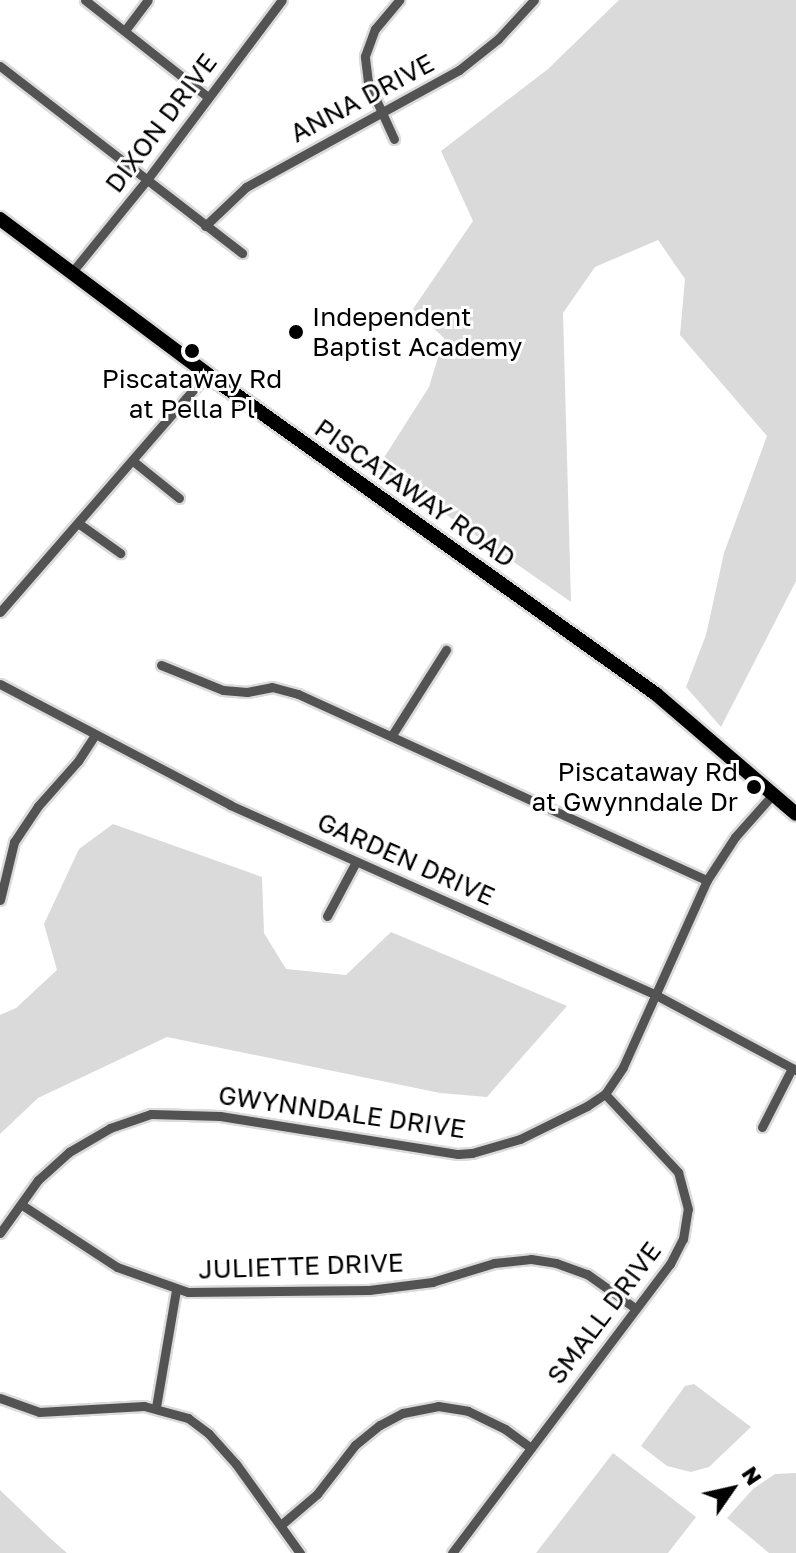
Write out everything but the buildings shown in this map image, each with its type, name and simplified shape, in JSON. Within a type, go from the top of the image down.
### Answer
[{"type":"main road","name":"PISCATAWAY ROAD","points":[[0,219],[207,374],[656,694],[796,814]]},
{"type":"street","points":[[85,0],[126,29],[208,97]]},
{"type":"street","points":[[126,29],[148,0]]},
{"type":"street","name":"DIXON DRIVE","points":[[72,272],[146,181],[282,0]]},
{"type":"street","points":[[394,139],[379,112],[368,82],[365,56],[375,29],[399,0]]},
{"type":"street","name":"ANNA DRIVE","points":[[205,226],[246,187],[459,70],[498,39],[534,0]]},
{"type":"street","points":[[0,66],[242,253]]},
{"type":"street","points":[[0,612],[207,374]]},
{"type":"street","points":[[133,461],[179,498]]},
{"type":"street","points":[[78,523],[120,553]]},
{"type":"street","points":[[392,735],[446,650]]},
{"type":"street","points":[[161,665],[223,690],[281,689],[392,735],[707,880]]},
{"type":"street","name":"GARDEN DRIVE","points":[[0,684],[55,710],[94,736],[230,805],[656,995],[794,1069]]},
{"type":"street","points":[[0,900],[14,842],[38,806],[78,761],[94,736]]},
{"type":"street","points":[[605,1094],[623,1067],[707,880],[735,837],[774,793]]},
{"type":"street","points":[[327,916],[356,862]]},
{"type":"street","points":[[762,1127],[794,1069]]},
{"type":"street","name":"GWYNNDALE DRIVE","points":[[0,1233],[38,1180],[69,1152],[110,1128],[151,1114],[220,1116],[445,1153],[472,1153],[520,1139],[605,1094]]},
{"type":"street","name":"SMALL DRIVE","points":[[452,1553],[678,1252],[686,1228],[687,1200],[672,1162],[605,1094]]},
{"type":"street","name":"JULIETTE DRIVE","points":[[22,1205],[117,1267],[176,1290],[216,1294],[369,1290],[432,1282],[494,1263],[531,1259],[556,1263],[587,1274],[635,1308]]},
{"type":"street","points":[[156,1407],[176,1290]]},
{"type":"street","points":[[0,1398],[24,1410],[39,1412],[156,1407],[188,1418],[209,1434],[282,1524],[300,1553]]},
{"type":"street","points":[[282,1524],[317,1494],[355,1445],[380,1425],[403,1413],[438,1406],[468,1411],[505,1429],[531,1448]]},
{"type":"shaded area","points":[[619,0],[796,0],[796,581],[721,727],[686,687],[706,635],[724,553],[767,436],[680,335],[685,279],[658,240],[595,267],[563,313],[571,602],[378,467],[429,387],[444,338],[413,309],[473,221],[441,151],[548,69]]},
{"type":"shaded area","points":[[113,824],[262,877],[264,933],[286,969],[346,975],[391,932],[567,1006],[487,1097],[440,1093],[167,1037],[38,1098],[0,1134],[0,1015],[16,1008],[57,970],[44,924],[79,849]]},
{"type":"shaded area","points":[[694,1384],[751,1427],[709,1467],[691,1472],[667,1466],[641,1446],[685,1386]]},
{"type":"shaded area","points":[[613,1453],[696,1517],[668,1553],[536,1553]]},
{"type":"shaded area","points":[[796,1473],[796,1553],[769,1553],[727,1518],[753,1489],[775,1474]]},
{"type":"shaded area","points":[[0,1490],[51,1539],[67,1553],[0,1553]]},
{"type":"place","name":"Independent Baptist Academy","points":[[296,332]]},
{"type":"place","name":"Piscataway Rd at Pella Pl","points":[[192,351]]},
{"type":"place","name":"Piscataway Rd at Gwynndale Dr","points":[[754,787]]}]
